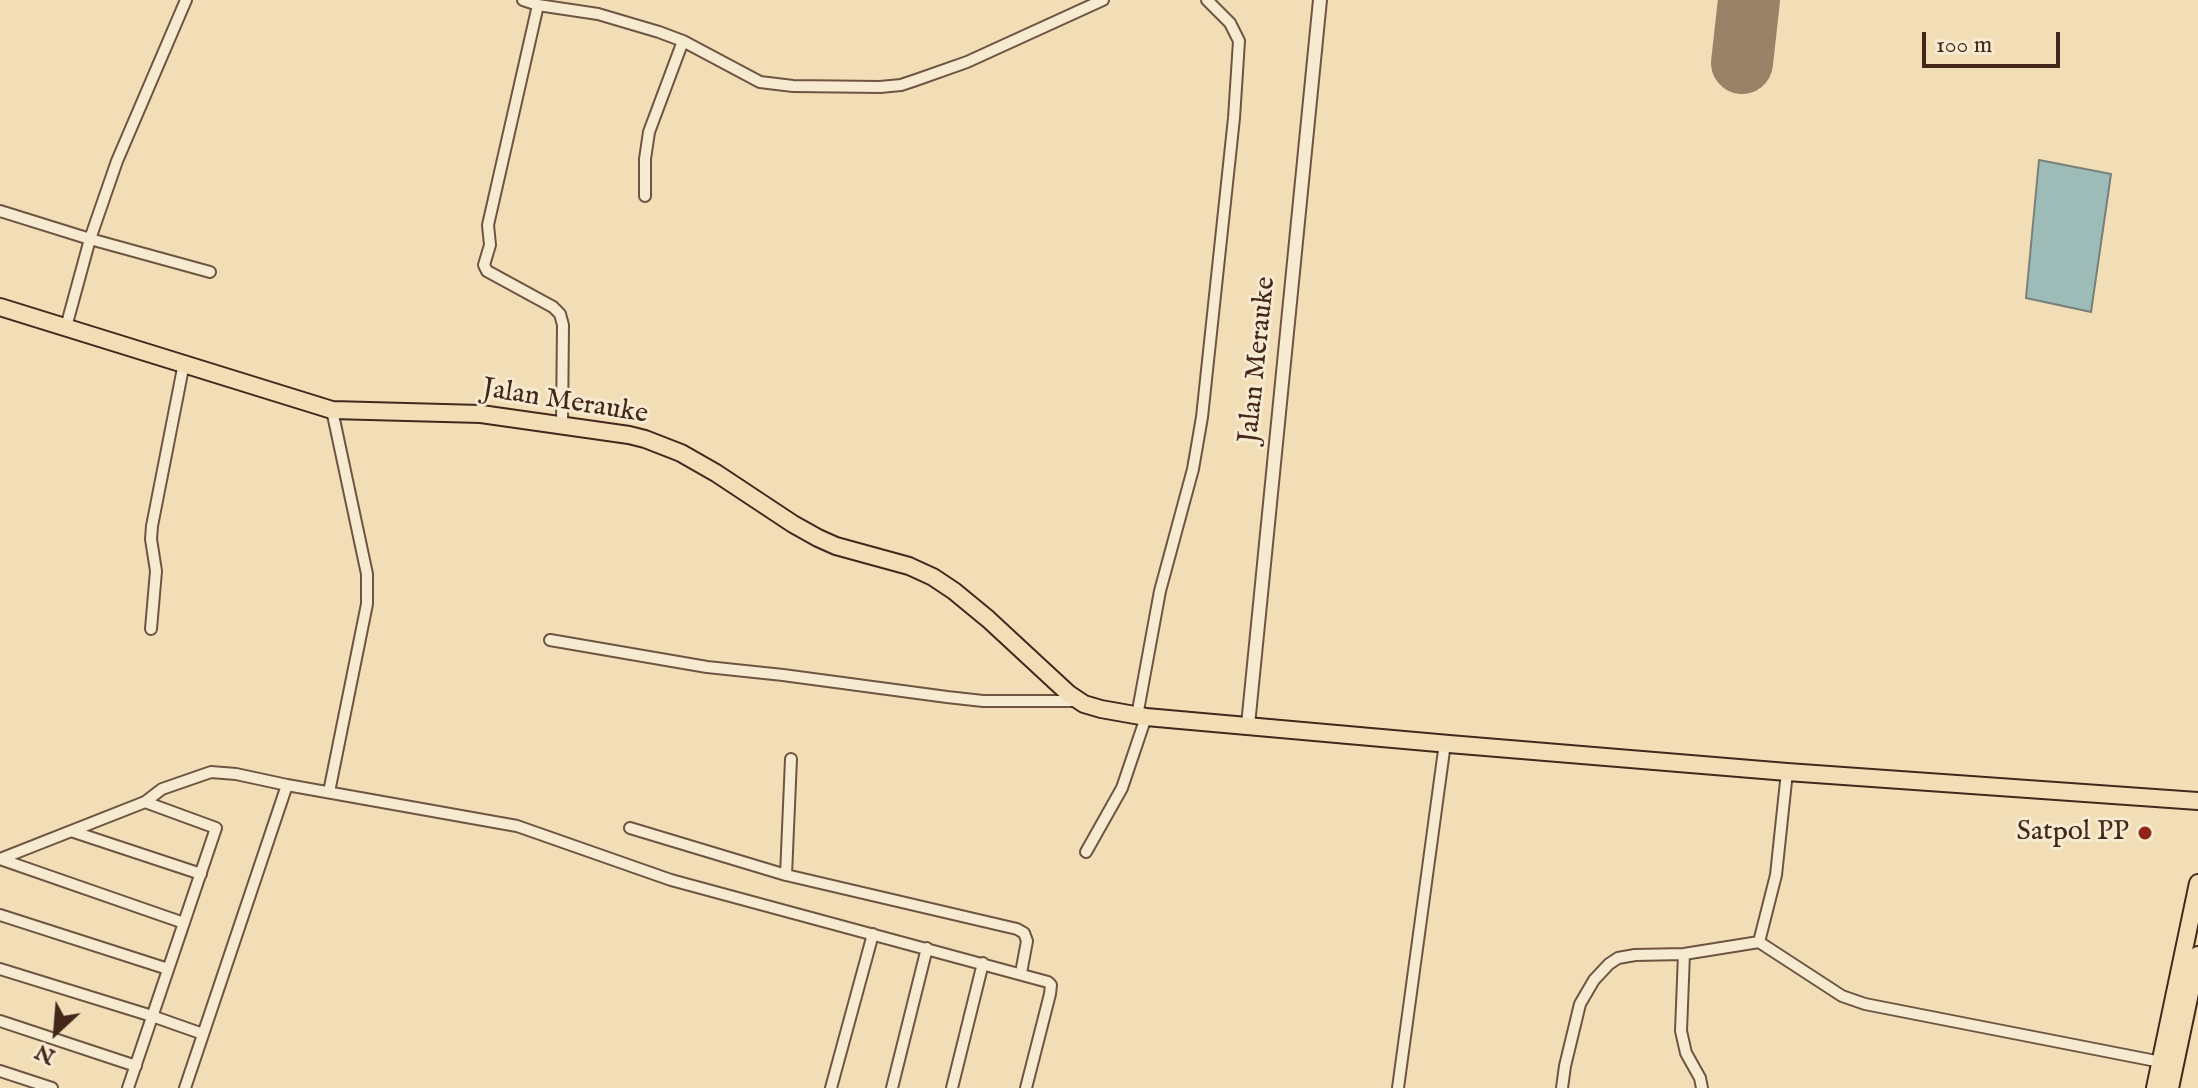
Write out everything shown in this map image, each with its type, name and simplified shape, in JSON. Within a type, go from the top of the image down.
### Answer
[{"type":"highway","name":"Jalan Merauke","points":[[0,307],[332,410],[481,414],[629,435],[670,449],[716,473],[818,538],[923,571],[954,591],[1079,701],[1101,709],[1142,717],[1787,772],[2198,801]]},
{"type":"highway","points":[[2155,1088],[2192,942],[2198,883]]},
{"type":"highway","points":[[2170,1088],[2192,1017],[2198,955]]},
{"type":"street","points":[[66,327],[90,239],[117,161],[186,0]]},
{"type":"street","points":[[523,0],[598,14],[683,41],[760,82],[793,86],[894,86],[916,80],[967,62],[1103,0]]},
{"type":"street","points":[[1086,852],[1122,788],[1142,717],[1160,591],[1193,469],[1202,417],[1234,118],[1239,41],[1230,23],[1207,0]]},
{"type":"street","name":"Jalan Merauke","points":[[1248,725],[1320,0]]},
{"type":"street","points":[[538,5],[488,225],[490,245],[484,265],[487,271],[557,310],[562,318],[562,425]]},
{"type":"street","points":[[645,196],[649,132],[683,41]]},
{"type":"street","points":[[0,211],[210,272]]},
{"type":"street","points":[[151,629],[156,571],[152,526],[184,363]]},
{"type":"street","points":[[329,792],[364,624],[367,589],[367,574],[332,410]]},
{"type":"street","points":[[550,640],[694,666],[947,697],[983,701],[1079,701]]},
{"type":"street","points":[[1398,1088],[1445,743]]},
{"type":"street","points":[[786,875],[791,759]]},
{"type":"street","points":[[184,923],[0,859],[145,802],[162,789],[211,772],[517,826],[671,880],[1048,982],[1051,987],[1026,1088]]},
{"type":"street","points":[[1759,942],[1776,875],[1787,772]]},
{"type":"street","points":[[185,1088],[287,785]]},
{"type":"street","points":[[128,1088],[216,828],[145,802]]},
{"type":"street","points":[[630,828],[786,875],[1021,931],[1027,941],[1021,973]]},
{"type":"street","points":[[71,831],[201,874]]},
{"type":"street","points":[[0,915],[168,969]]},
{"type":"street","points":[[831,1088],[873,934]]},
{"type":"street","points":[[1562,1088],[1577,1014],[1603,968],[1627,956],[1684,954],[1759,942],[1842,996],[1865,1004],[2161,1062]]},
{"type":"street","points":[[892,1088],[927,948]]},
{"type":"street","points":[[1684,954],[1681,1031],[1686,1053],[1702,1088]]},
{"type":"street","points":[[952,1088],[983,963]]},
{"type":"street","points":[[0,969],[203,1034]]},
{"type":"street","points":[[0,1021],[136,1066]]},
{"type":"street","points":[[0,1071],[52,1088]]},
{"type":"water","points":[[2039,160],[2111,174],[2091,312],[2026,298]]},
{"type":"runway","points":[[1742,63],[1749,0]]},
{"type":"place","name":"Satpol PP","points":[[2145,833]]}]
